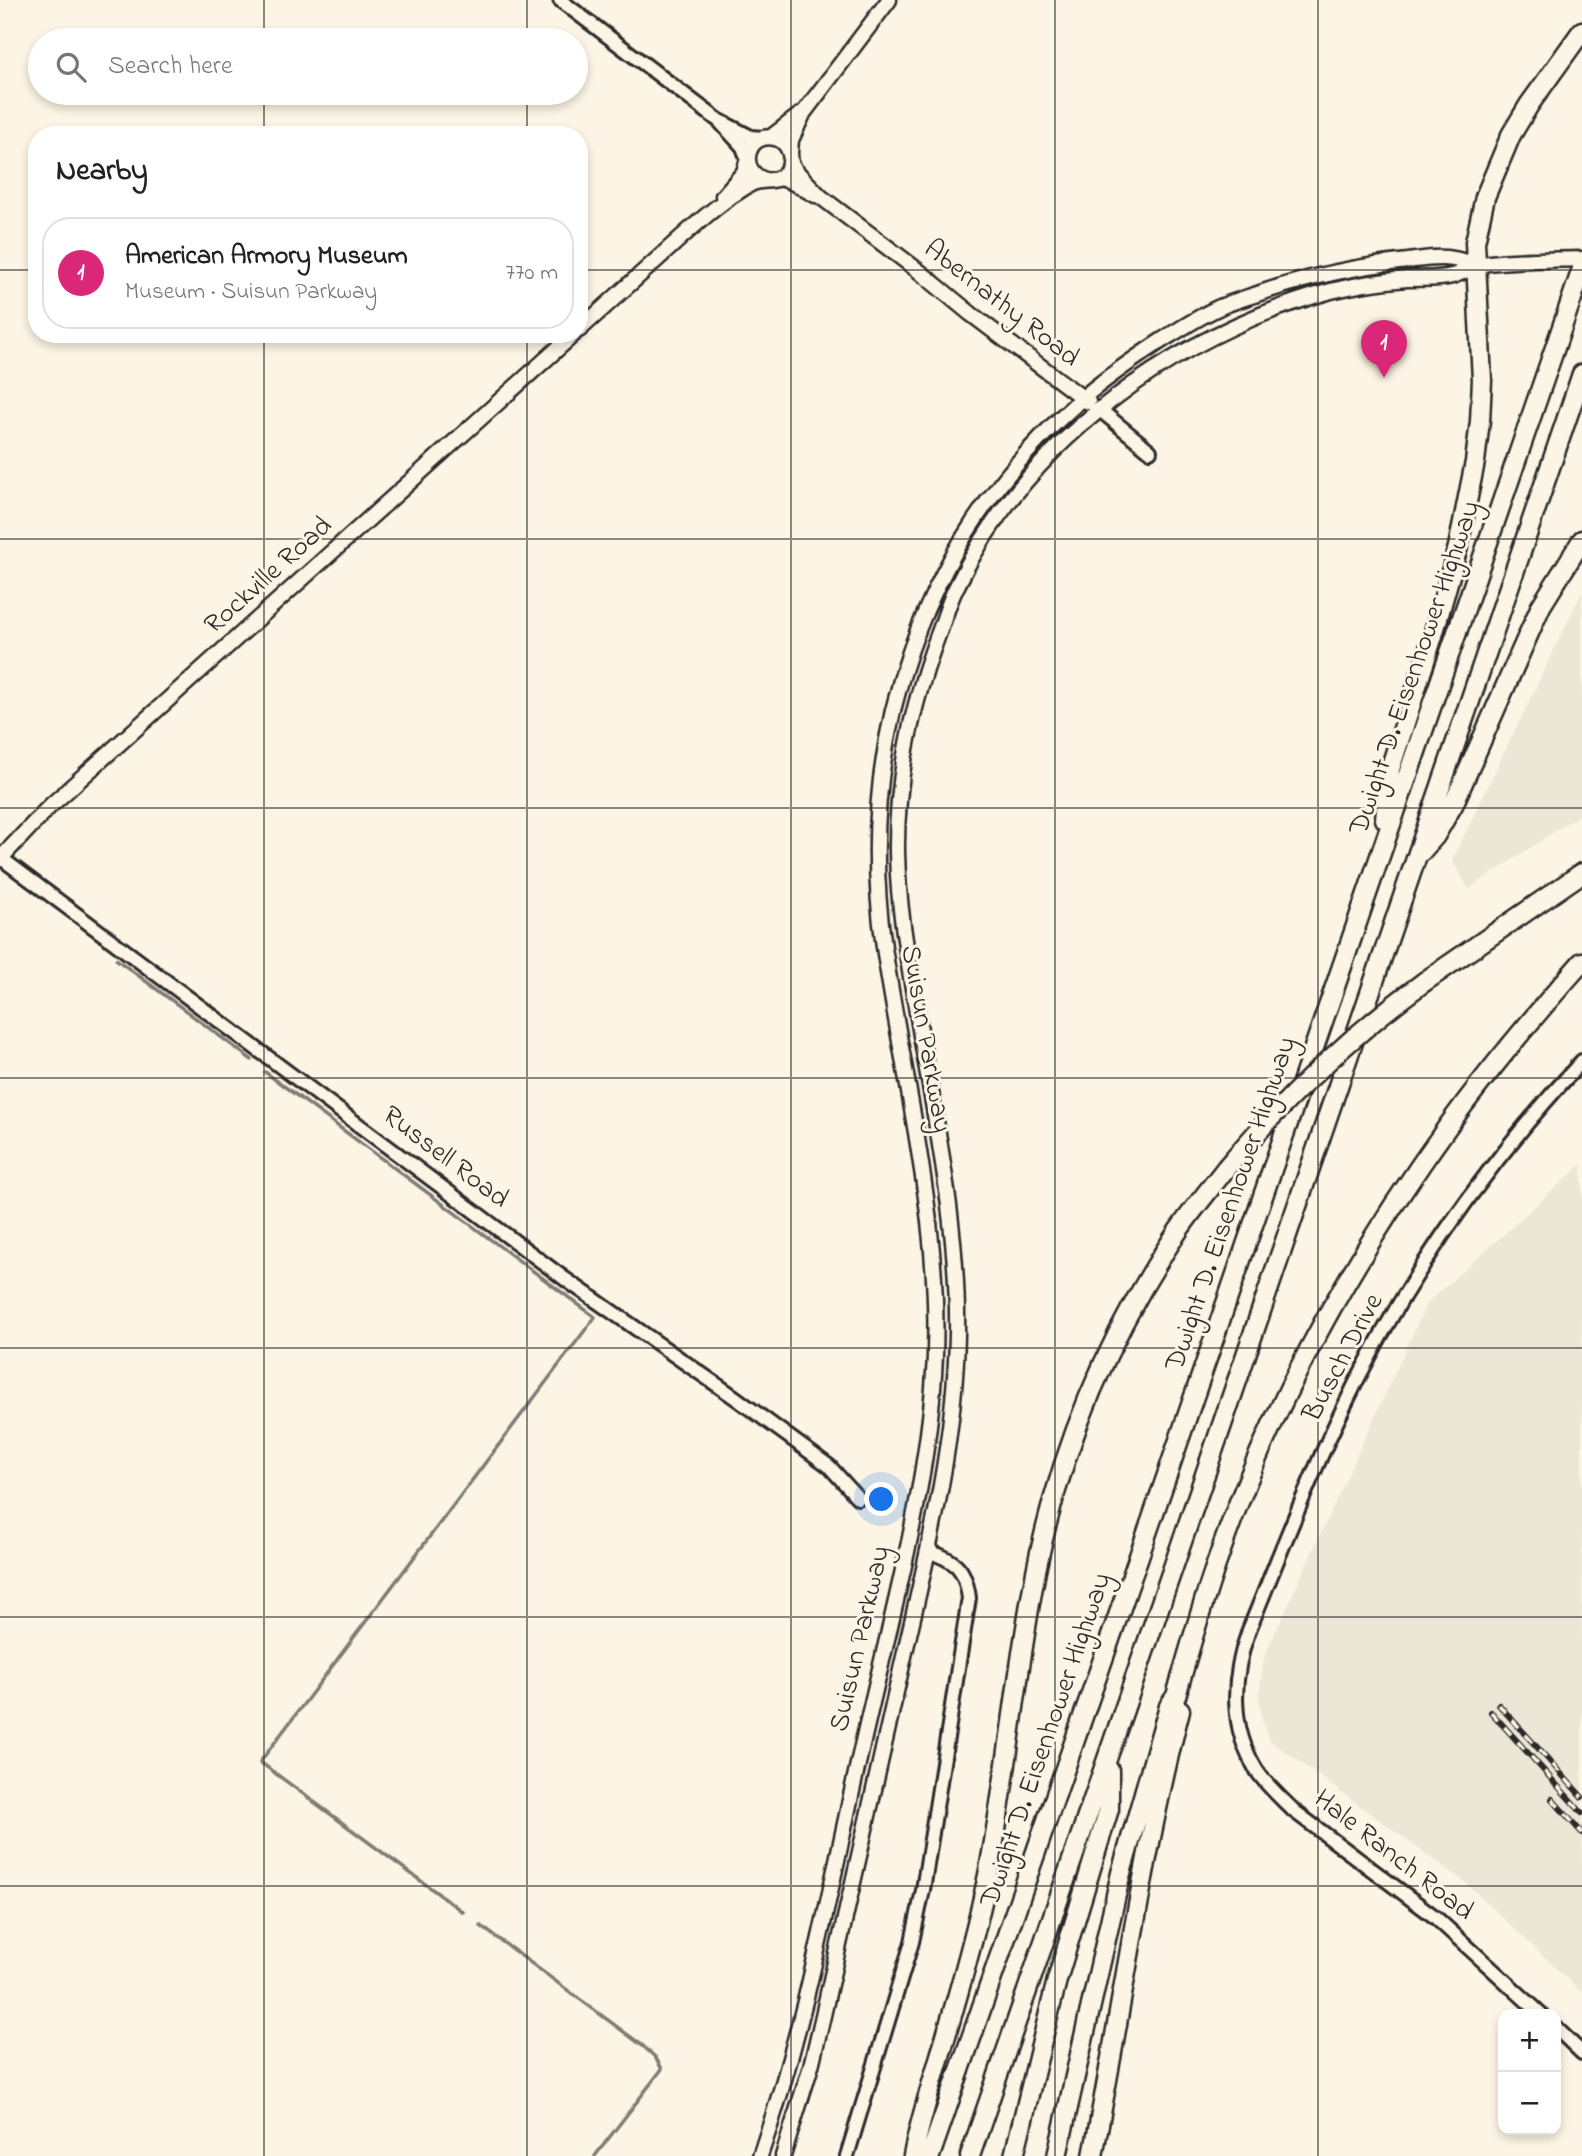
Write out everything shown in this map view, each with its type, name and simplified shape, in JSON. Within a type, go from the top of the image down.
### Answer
[{"type":"highway","points":[[1381,850],[1390,769],[1458,547],[1475,462],[1482,380],[1475,242],[1485,197],[1511,135],[1582,31]]},
{"type":"highway","name":"Dwight D. Eisenhower Highway","points":[[930,2156],[1582,269]]},
{"type":"highway","points":[[970,2156],[1582,374]]},
{"type":"highway","points":[[1413,863],[1435,836],[1453,805],[1541,606],[1582,540]]},
{"type":"highway","points":[[1542,901],[1582,868]]},
{"type":"highway","points":[[913,2156],[918,2128],[951,2019],[988,1877],[1032,1590],[1054,1497],[1070,1444],[1112,1346],[1143,1288],[1179,1230],[1226,1168],[1271,1116],[1319,1068],[1370,1023],[1424,982],[1582,873]]},
{"type":"highway","points":[[1057,2156],[1121,1873],[1169,1706],[1176,1696],[1218,1557],[1281,1408],[1335,1303],[1392,1208],[1449,1124],[1533,1018],[1582,962]]},
{"type":"highway","points":[[1093,2156],[1149,1844],[1181,1708],[1176,1696]]},
{"type":"highway","points":[[1014,2156],[1057,1980],[1109,1809],[1109,1757]]},
{"type":"main road","points":[[716,206],[753,182],[772,179],[785,173],[791,140],[805,111],[888,0]]},
{"type":"main road","points":[[588,322],[716,206],[744,172],[752,145],[767,138],[805,111]]},
{"type":"main road","points":[[767,138],[783,142],[790,157]]},
{"type":"main road","name":"Abernathy Road","points":[[790,157],[795,170],[821,198],[1099,410]]},
{"type":"main road","points":[[747,160],[754,174],[772,179]]},
{"type":"main road","name":"Abernathy Road","points":[[772,179],[788,180],[821,198]]},
{"type":"main road","name":"Suisun Parkway","points":[[760,2156],[791,2060],[903,1562],[923,1471],[934,1382],[935,1292],[928,1202],[884,946],[878,892],[876,828],[880,781],[887,734],[908,654],[953,556],[980,512],[1010,472],[1082,398],[1136,358],[1219,307],[1298,281],[1335,271],[1448,257],[1475,265]]},
{"type":"main road","name":"Suisun Parkway","points":[[783,2156],[814,2055],[928,1551],[950,1430],[955,1384],[957,1291],[948,1199],[904,938],[898,890],[897,828],[903,762],[910,726],[928,661],[955,588],[994,522],[1038,467],[1073,431],[1099,410],[1181,354],[1270,312],[1338,289],[1407,279],[1450,277],[1475,265],[1582,259]]},
{"type":"main road","name":"Rockville Road","points":[[0,858],[23,832],[88,772],[565,343]]},
{"type":"street","points":[[560,0],[718,120],[751,137],[767,138]]},
{"type":"street","points":[[718,120],[743,147],[747,160]]},
{"type":"street","name":"Abernathy Road","points":[[1099,410],[1150,451]]},
{"type":"street","name":"Russell Road","points":[[0,858],[565,1279],[829,1466],[858,1498]]},
{"type":"street","name":"Busch Drive","points":[[1237,1720],[1235,1688],[1240,1654],[1310,1482],[1366,1363],[1395,1310],[1463,1205],[1510,1143],[1582,1061]]},
{"type":"street","points":[[848,2156],[912,1942],[923,1890],[970,1598],[962,1572],[951,1559],[928,1551]]},
{"type":"street","name":"Hale Ranch Road","points":[[1237,1720],[1245,1747],[1273,1791],[1294,1811],[1435,1917],[1536,2009]]},
{"type":"street","points":[[1561,2033],[1582,2053]]},
{"type":"shaded area","points":[[1582,592],[1582,813],[1469,889],[1452,860]]},
{"type":"shaded area","points":[[1582,1164],[1582,1993],[1466,1883],[1268,1739],[1259,1696],[1264,1657],[1427,1303]]},
{"type":"waterway","points":[[116,959],[252,1060]]},
{"type":"waterway","points":[[265,1072],[595,1317],[260,1762],[463,1912]]},
{"type":"waterway","points":[[481,1926],[643,2046],[655,2057],[662,2069],[595,2156]]},
{"type":"railway","points":[[1499,1705],[1582,1797]]},
{"type":"railway","points":[[1491,1712],[1582,1813]]},
{"type":"railway","points":[[1552,1799],[1582,1833]]},
{"type":"place","name":"American Armory Museum","points":[[1384,378]]}]
